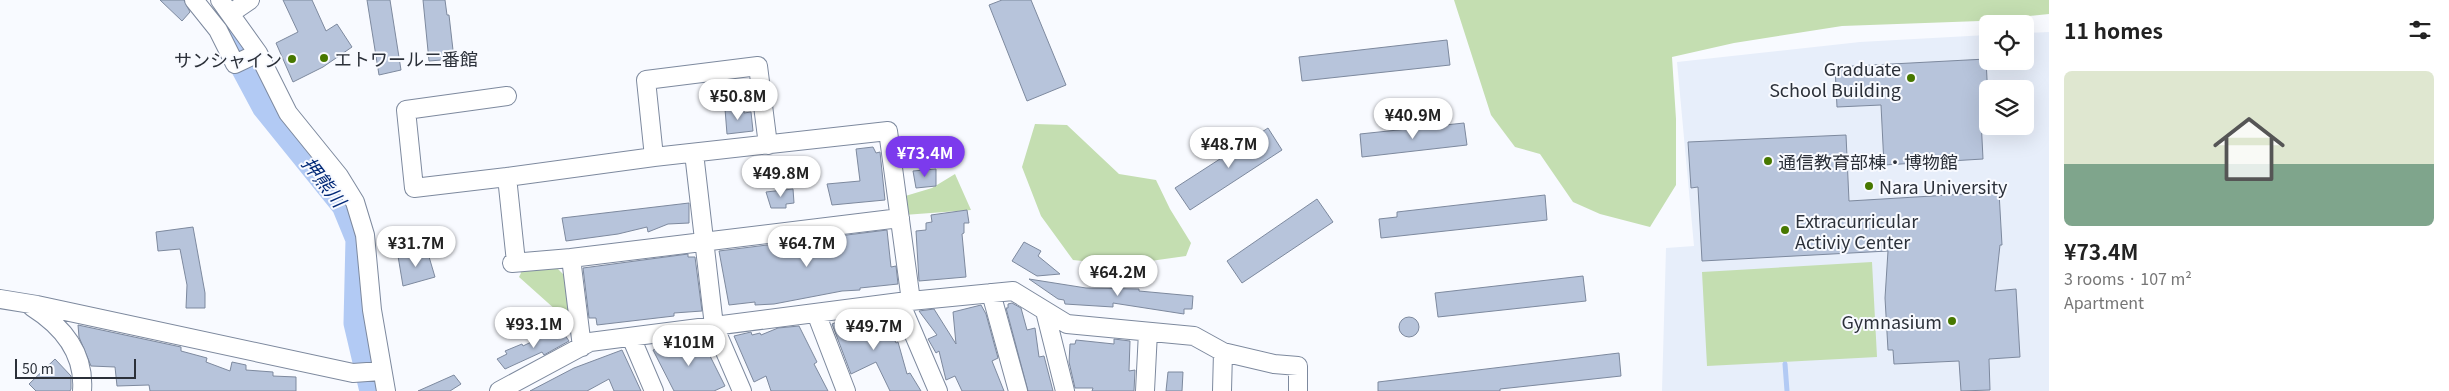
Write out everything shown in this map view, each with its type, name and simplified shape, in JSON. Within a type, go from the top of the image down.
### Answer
[{"type":"street","points":[[194,0],[218,30],[235,64],[258,54]]},
{"type":"street","points":[[250,0],[226,6],[258,54],[288,113],[338,176],[355,202],[365,235],[372,310],[381,371],[386,391]]},
{"type":"street","points":[[654,157],[646,80],[758,66],[768,144]]},
{"type":"street","points":[[507,96],[406,110],[414,188],[654,157],[888,131],[900,218],[906,302],[938,391]]},
{"type":"street","points":[[694,153],[714,326],[742,391]]},
{"type":"street","points":[[506,177],[514,262],[571,258],[900,218]]},
{"type":"street","points":[[571,258],[582,347]]},
{"type":"street","points":[[499,391],[590,342],[906,302],[1013,291],[1067,324],[1194,336],[1223,352],[1274,364],[1298,366],[1298,391]]},
{"type":"street","points":[[991,293],[1018,391]]},
{"type":"street","points":[[0,300],[25,302],[353,373],[381,371]]},
{"type":"street","points":[[25,302],[48,317],[67,336],[76,353],[82,372],[82,391]]},
{"type":"street","points":[[1045,310],[1065,391]]},
{"type":"street","points":[[816,313],[846,391]]},
{"type":"street","points":[[1145,391],[1148,332]]},
{"type":"street","points":[[630,337],[654,391]]},
{"type":"street","points":[[1222,391],[1223,352]]},
{"type":"shaded area","name":"Nara University","points":[[2049,32],[2049,391],[1662,391],[1666,248],[1694,246],[1677,62],[1860,42],[1979,35],[1979,70],[2034,70],[2034,33]]},
{"type":"green space","points":[[1454,0],[2049,0],[2049,14],[1979,15],[1979,21],[1842,26],[1734,43],[1672,57],[1676,119],[1676,185],[1650,227],[1600,214],[1573,202],[1540,154],[1515,147],[1491,115]]},
{"type":"green space","points":[[1035,124],[1067,125],[1119,174],[1156,180],[1170,209],[1191,243],[1186,256],[1122,265],[1073,260],[1041,216],[1022,167]]},
{"type":"green space","points":[[955,174],[971,210],[904,215],[902,197],[932,188]]},
{"type":"green space","points":[[1872,262],[1877,357],[1707,366],[1702,272]]},
{"type":"green space","points":[[554,265],[564,275],[571,318],[566,319],[519,277],[521,273],[518,268]]},
{"type":"building","points":[[160,0],[184,0],[190,12],[182,21]]},
{"type":"building","points":[[283,0],[312,0],[326,31],[337,24],[352,47],[323,67],[293,82],[276,43],[298,32]]},
{"type":"building","points":[[367,0],[390,0],[401,70],[379,75]]},
{"type":"building","points":[[423,0],[445,0],[447,15],[449,15],[454,59],[429,61]]},
{"type":"building","points":[[1002,0],[1031,0],[1066,85],[1027,101],[989,5]]},
{"type":"building","points":[[1447,40],[1450,65],[1302,81],[1299,57]]},
{"type":"building","points":[[1979,59],[1979,70],[1987,70],[1987,80],[1979,80],[1979,135],[1982,135],[1983,159],[1884,165],[1881,105],[1837,107],[1835,67]]},
{"type":"building","points":[[744,108],[744,113],[751,112],[753,131],[727,134],[725,109]]},
{"type":"building","points":[[1464,123],[1467,145],[1362,157],[1360,134]]},
{"type":"building","points":[[1268,128],[1282,150],[1190,210],[1175,188]]},
{"type":"building","points":[[1846,135],[1849,201],[1999,192],[2002,245],[2000,245],[1995,291],[2016,289],[2020,357],[1989,359],[1990,390],[1961,391],[1959,361],[1894,364],[1893,350],[1888,350],[1885,298],[1888,251],[1702,261],[1698,187],[1691,188],[1688,142]]},
{"type":"building","points":[[873,147],[876,153],[880,152],[885,200],[832,205],[827,184],[860,181],[856,149]]},
{"type":"building","points":[[936,169],[936,186],[916,188],[913,171]]},
{"type":"building","points":[[793,189],[794,203],[786,204],[786,208],[771,208],[766,192]]},
{"type":"building","points":[[1545,195],[1547,220],[1381,238],[1379,219],[1397,217],[1397,212]]},
{"type":"building","points":[[1317,199],[1333,222],[1242,283],[1227,261]]},
{"type":"building","points":[[689,203],[689,223],[668,224],[648,232],[647,227],[618,234],[566,241],[562,218]]},
{"type":"building","points":[[967,210],[969,223],[964,223],[964,233],[962,234],[966,277],[919,281],[916,231],[926,230],[926,223],[932,222],[931,215]]},
{"type":"building","points":[[193,227],[205,293],[205,308],[186,308],[187,285],[180,249],[158,251],[156,232]]},
{"type":"building","points":[[887,230],[891,267],[896,266],[898,284],[860,288],[860,290],[842,291],[774,304],[755,305],[755,302],[729,305],[719,251]]},
{"type":"building","points":[[1024,242],[1041,251],[1038,256],[1060,274],[1037,276],[1012,261]]},
{"type":"building","points":[[427,250],[435,277],[403,286],[398,256]]},
{"type":"building","points":[[688,254],[688,257],[695,257],[702,311],[674,313],[674,316],[597,325],[596,318],[589,318],[583,268]]},
{"type":"building","points":[[1583,276],[1586,301],[1438,317],[1435,293]]},
{"type":"building","points":[[1029,279],[1086,288],[1139,289],[1139,291],[1193,296],[1192,309],[1184,309],[1184,314],[1113,303],[1113,307],[1065,304],[1064,300],[1058,299]]},
{"type":"building","points":[[1012,303],[1021,308],[1027,330],[1035,328],[1039,357],[1044,356],[1053,391],[1028,391],[1006,308],[1008,308],[1008,304]]},
{"type":"building","points":[[981,305],[986,314],[998,358],[992,361],[1004,391],[962,391],[955,376],[946,380],[939,351],[936,353],[928,339],[937,335],[919,311],[934,309],[956,344],[953,312]]},
{"type":"building","points":[[875,316],[878,321],[885,319],[896,343],[898,342],[907,374],[910,373],[921,391],[890,391],[876,362],[851,374],[832,324],[842,320],[853,319],[854,321]]},
{"type":"building","points":[[1405,317],[1413,317],[1419,323],[1419,331],[1413,337],[1405,337],[1399,331],[1399,323]]},
{"type":"building","points":[[78,325],[181,347],[181,351],[207,358],[206,362],[230,371],[232,362],[246,365],[246,370],[273,372],[273,376],[296,377],[296,391],[150,391],[149,385],[117,386],[115,367],[91,366],[79,337]]},
{"type":"building","points":[[799,326],[817,362],[814,364],[828,391],[771,391],[766,376],[754,382],[734,336],[751,332],[752,335],[760,333],[761,335],[778,328]]},
{"type":"building","points":[[560,328],[569,341],[544,355],[542,352],[505,369],[497,359],[507,354],[505,351],[522,344],[523,346]]},
{"type":"building","points":[[701,338],[725,386],[714,391],[674,391],[653,350],[671,344],[672,347]]},
{"type":"building","points":[[1114,339],[1130,341],[1129,371],[1135,370],[1134,391],[1092,391],[1093,388],[1075,388],[1069,362],[1070,344],[1075,344],[1076,340],[1114,344]]},
{"type":"building","points":[[622,350],[641,391],[614,391],[609,379],[587,391],[530,391],[574,368]]},
{"type":"building","points":[[1619,353],[1621,376],[1500,389],[1500,391],[1378,391],[1378,382]]},
{"type":"building","points":[[55,359],[71,376],[70,391],[36,391],[29,384]]},
{"type":"building","points":[[1168,372],[1183,372],[1182,391],[1166,391]]},
{"type":"building","points":[[454,375],[461,384],[450,391],[418,391]]},
{"type":"waterway","name":"押熊川","points":[[228,35],[266,106],[346,205],[360,239],[358,323],[374,391]]},
{"type":"waterway","points":[[1785,364],[1787,391]]},
{"type":"place","name":"エトワール二番館","points":[[324,58]]},
{"type":"place","name":"サンシャイン","points":[[292,59]]},
{"type":"place","name":"Graduate School Building","points":[[1911,78]]},
{"type":"place","name":"通信教育部棟・博物館","points":[[1768,161]]},
{"type":"place","name":"Nara University","points":[[1869,186]]},
{"type":"place","name":"Extracurricular Activiy Center","points":[[1785,230]]},
{"type":"place","name":"Gymnasium","points":[[1952,321]]}]
